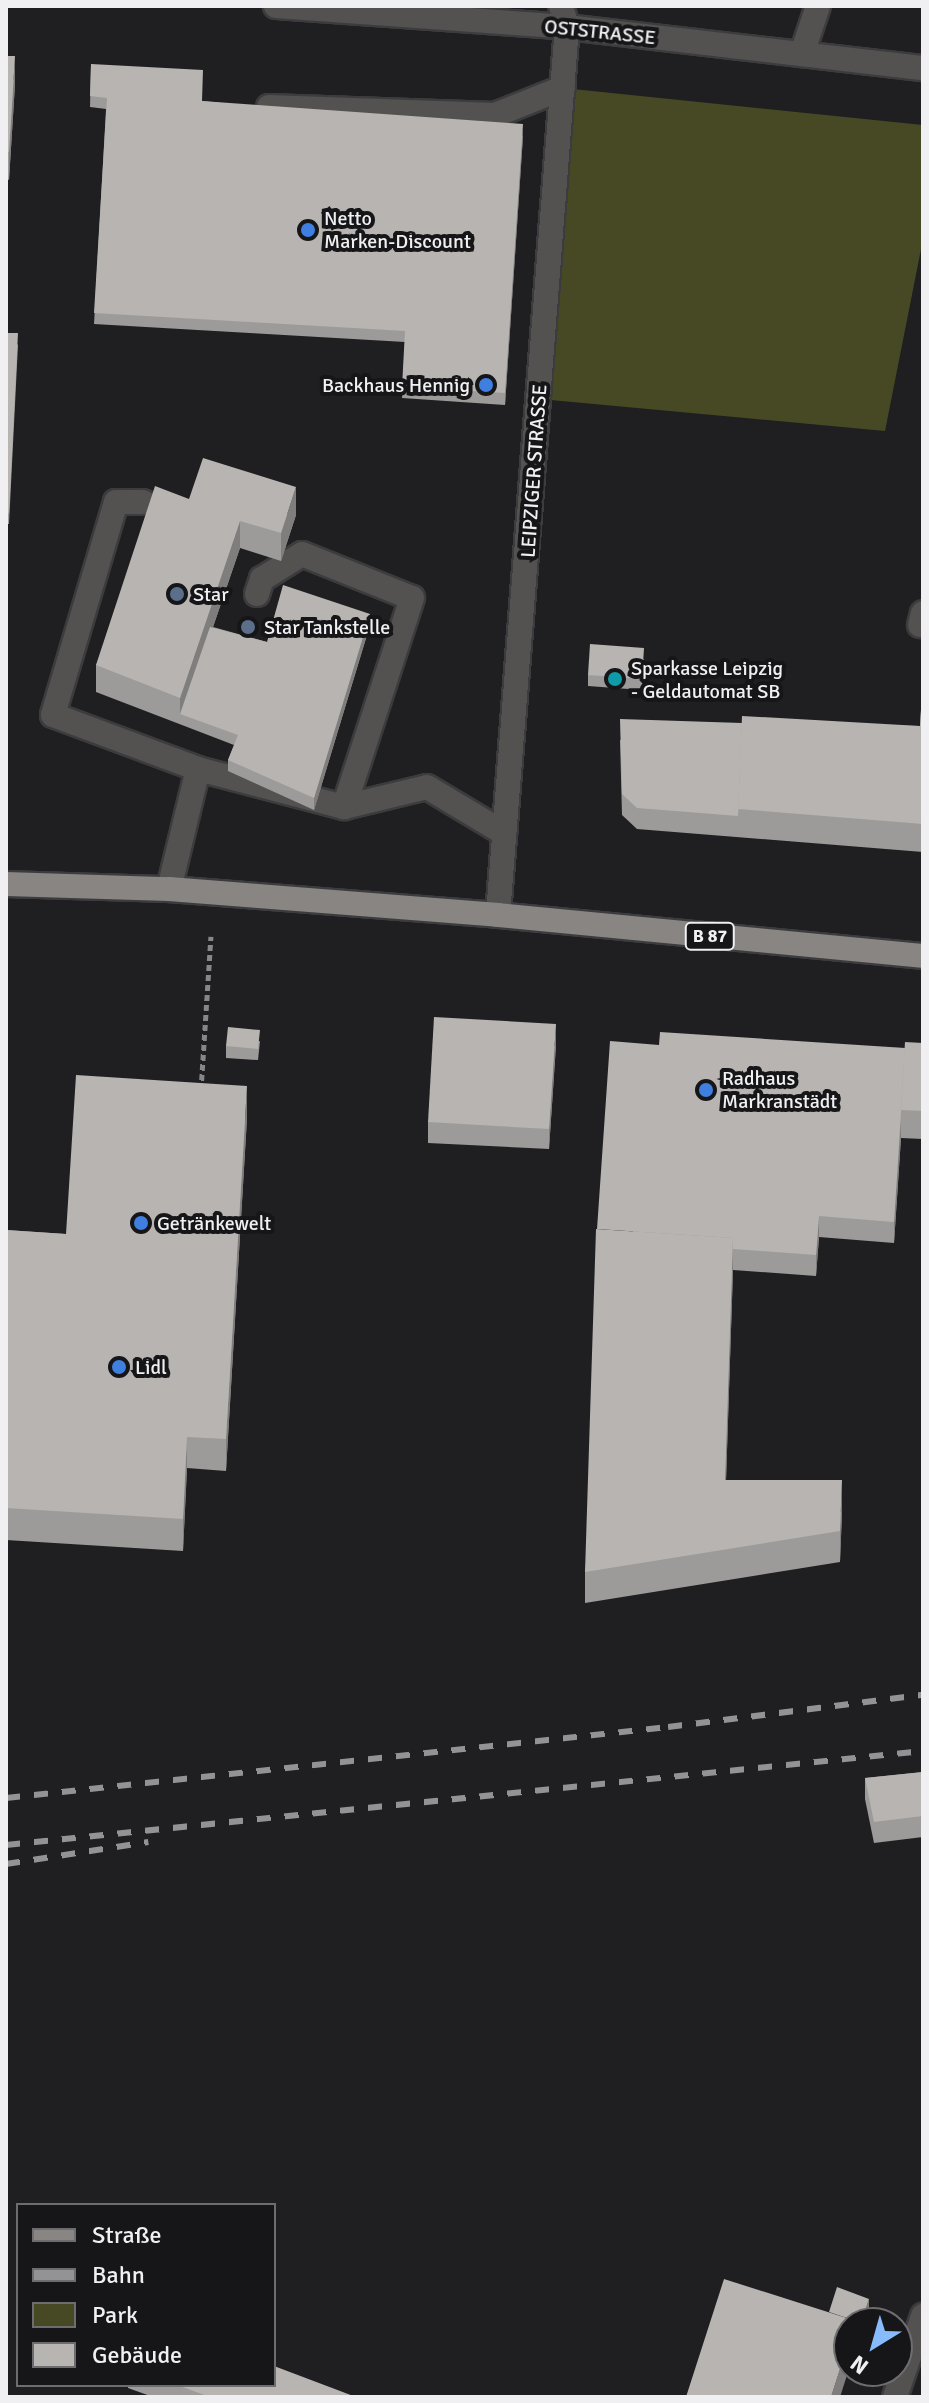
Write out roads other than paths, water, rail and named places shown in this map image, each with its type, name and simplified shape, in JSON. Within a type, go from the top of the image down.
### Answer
[{"type":"main road","name":"B 87","points":[[6,884],[169,889],[498,915],[923,956]]},
{"type":"street","name":"OSTSTRASSE","points":[[276,6],[564,17],[802,54],[923,68]]},
{"type":"street","points":[[802,54],[818,6]]},
{"type":"street","name":"LEIPZIGER STRASSE","points":[[498,915],[563,88],[564,17]]},
{"type":"street","points":[[249,106],[495,115],[563,88]]},
{"type":"street","points":[[143,502],[116,502],[53,715],[198,769],[344,807],[427,787],[504,833]]},
{"type":"street","points":[[257,594],[262,579],[302,554],[412,598],[344,807]]},
{"type":"street","points":[[169,889],[198,769]]},
{"type":"street","points":[[895,2397],[923,2316]]},
{"type":"railway","points":[[6,1798],[668,1727],[923,1695]]},
{"type":"railway","points":[[6,1845],[923,1751]]},
{"type":"railway","points":[[6,1864],[148,1842]]},
{"type":"place","name":"Netto Marken-Discount","points":[[308,230]]},
{"type":"place","name":"Backhaus Hennig","points":[[486,385]]},
{"type":"place","name":"Star","points":[[177,594]]},
{"type":"place","name":"Star Tankstelle","points":[[248,627]]},
{"type":"place","name":"Sparkasse Leipzig - Geldautomat SB","points":[[615,679]]},
{"type":"place","name":"Radhaus Markranstädt","points":[[706,1090]]},
{"type":"place","name":"Getränkewelt","points":[[141,1223]]},
{"type":"place","name":"Lidl","points":[[119,1367]]}]
